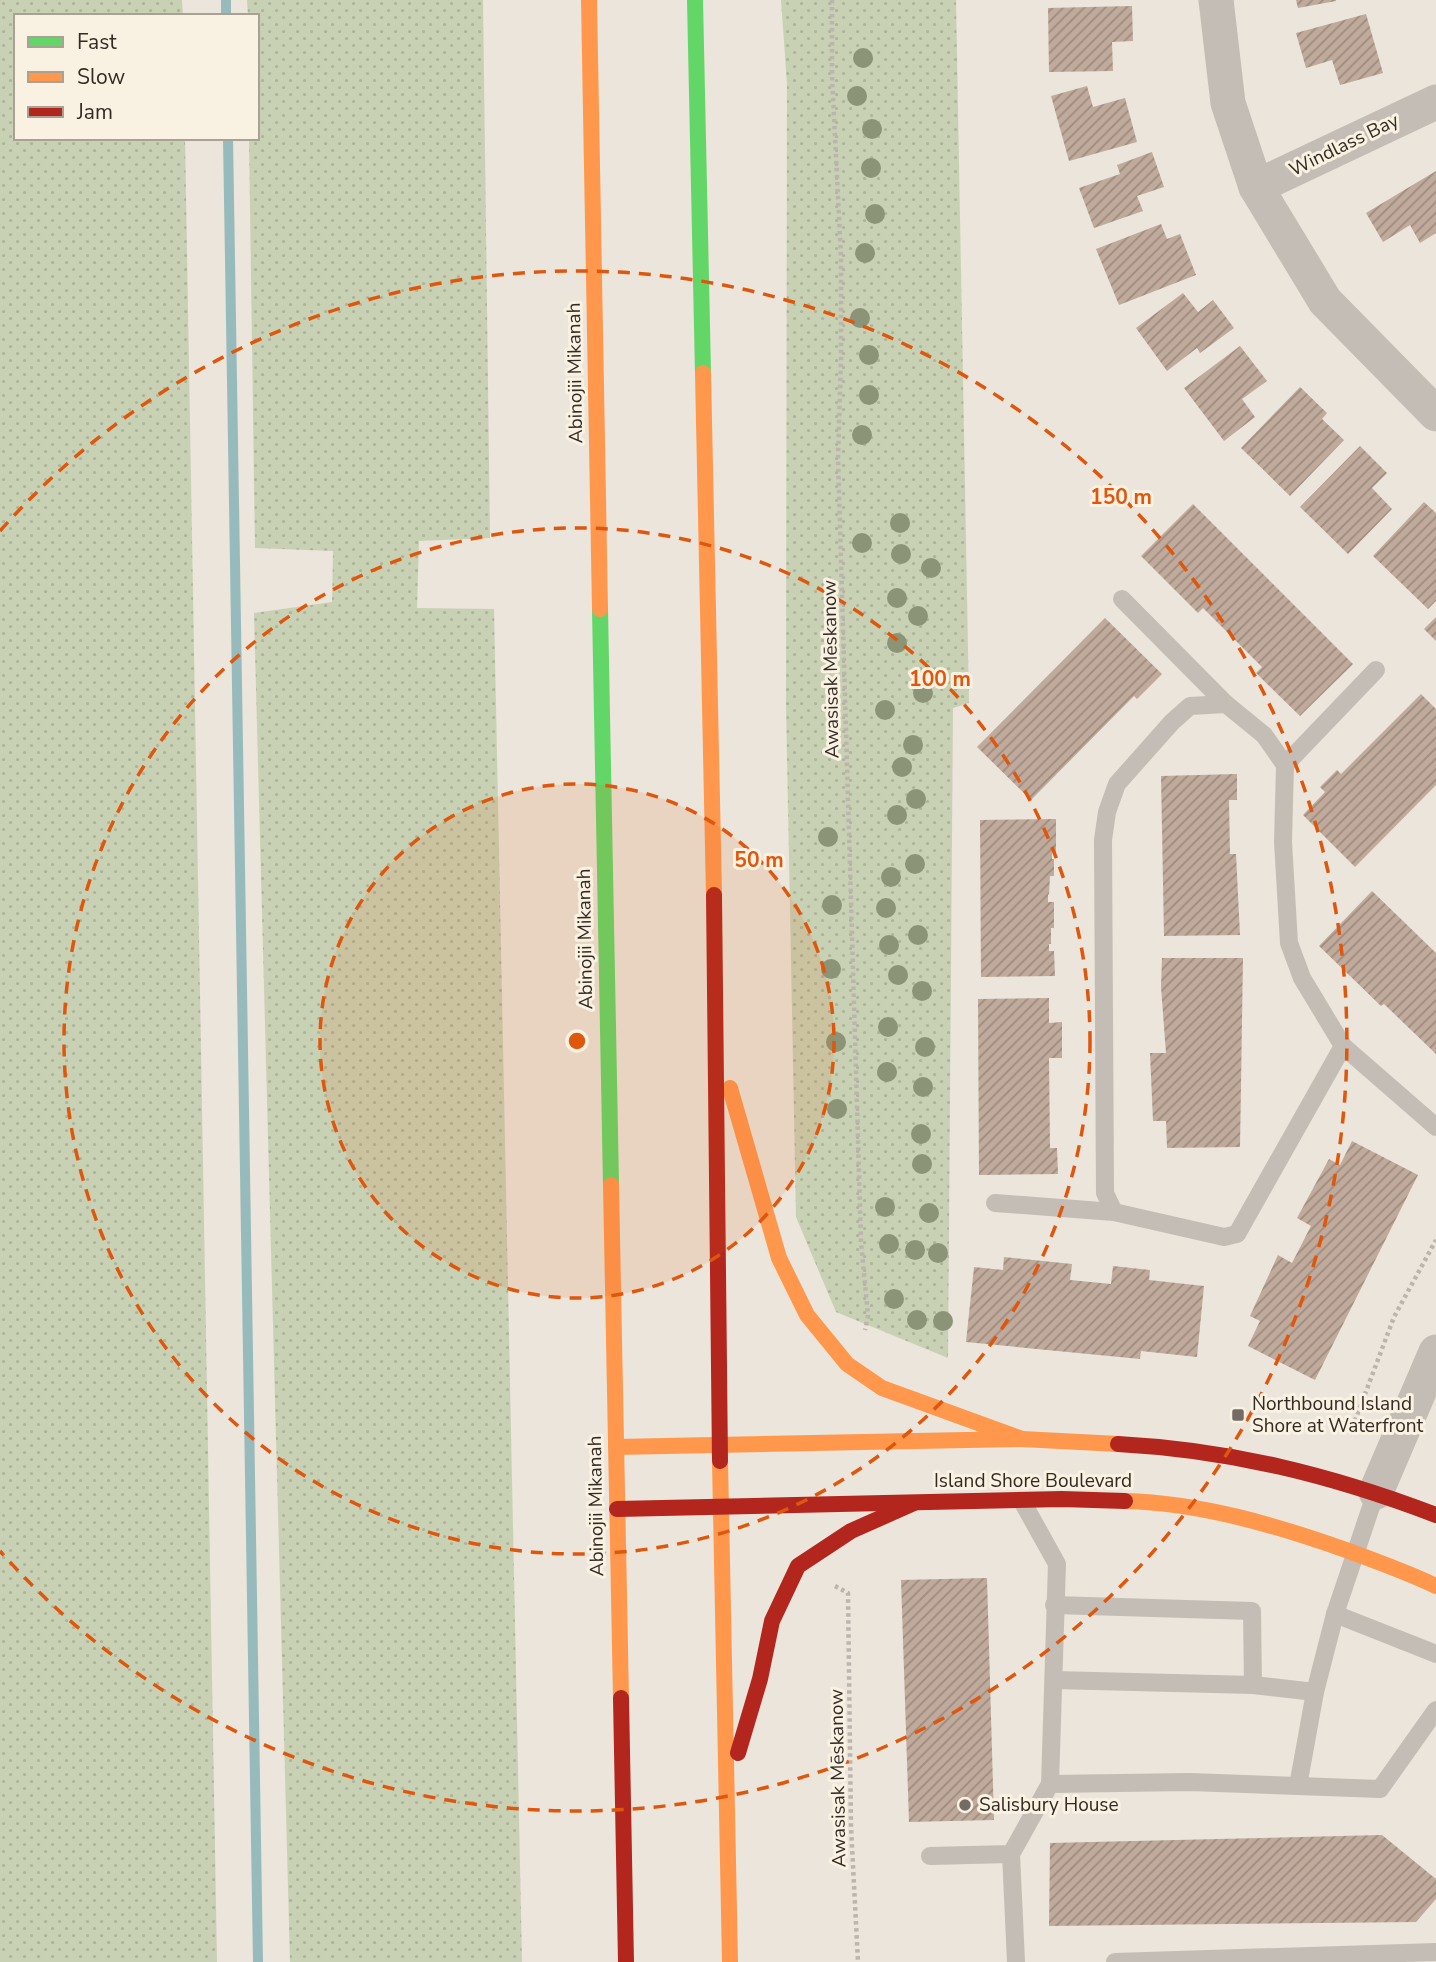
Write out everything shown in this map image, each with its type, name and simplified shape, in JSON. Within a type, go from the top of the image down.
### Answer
[{"type":"main road","name":"Abinojii Mikanah","points":[[589,0],[626,1962]]},
{"type":"main road","points":[[695,0],[717,1038],[720,1445],[730,1962]]},
{"type":"main road","points":[[717,1038],[779,1258],[807,1315],[847,1364],[881,1388],[1022,1439]]},
{"type":"main road","name":"Island Shore Boulevard","points":[[616,1447],[1022,1439],[1160,1446],[1268,1462],[1376,1492],[1436,1515]]},
{"type":"main road","name":"Island Shore Boulevard","points":[[617,1509],[1140,1501],[1277,1525],[1436,1586]]},
{"type":"main road","points":[[727,1789],[760,1679],[772,1621],[798,1566],[852,1531],[914,1503]]},
{"type":"street","points":[[1216,0],[1227,103],[1256,187],[1325,301],[1436,414]]},
{"type":"street","name":"Windlass Bay","points":[[1256,187],[1435,100]]},
{"type":"street","points":[[1376,1492],[1436,1352]]},
{"type":"lane","points":[[1122,599],[1226,704],[1264,735],[1285,765],[1283,842],[1289,943],[1302,978],[1343,1046],[1436,1127]]},
{"type":"lane","points":[[1285,765],[1376,670]]},
{"type":"lane","points":[[1114,1212],[1105,1193],[1103,840],[1107,812],[1117,783],[1171,722],[1190,706],[1226,704]]},
{"type":"lane","points":[[995,1203],[1114,1212],[1224,1237],[1237,1234],[1343,1046]]},
{"type":"lane","points":[[1298,1786],[1315,1692],[1335,1614],[1376,1492]]},
{"type":"lane","points":[[1016,1962],[1011,1854],[1050,1784],[1056,1564],[1022,1501]]},
{"type":"lane","points":[[1054,1605],[1252,1611],[1253,1685]]},
{"type":"lane","points":[[1335,1614],[1436,1654]]},
{"type":"lane","points":[[1054,1680],[1253,1685],[1315,1692]]},
{"type":"lane","points":[[1050,1784],[1190,1782],[1380,1789],[1436,1710]]},
{"type":"lane","points":[[930,1856],[1011,1854]]},
{"type":"lane","points":[[1115,1962],[1436,1951]]},
{"type":"path","name":"Awasisak Mēskanow","points":[[832,0],[832,77],[841,257],[838,458],[845,717],[853,904],[861,1242],[868,1316],[863,1335]]},
{"type":"path","points":[[1350,1434],[1394,1317],[1436,1240]]},
{"type":"path","name":"Awasisak Mēskanow","points":[[848,1593],[852,1827],[858,1962]]},
{"type":"green space","points":[[0,0],[182,0],[183,14],[14,14],[14,140],[185,140],[217,1962],[0,1962]]},
{"type":"green space","points":[[247,0],[483,0],[490,538],[419,541],[417,608],[494,609],[522,1962],[290,1962],[254,613],[332,602],[333,551],[255,548],[249,140],[259,140],[259,14],[248,14]]},
{"type":"green space","points":[[781,0],[956,0],[969,703],[953,708],[948,1358],[836,1312],[796,1217],[786,704],[787,84]]},
{"type":"building","points":[[1296,0],[1336,0],[1336,1],[1298,8]]},
{"type":"building","points":[[1132,6],[1133,41],[1112,42],[1113,71],[1049,72],[1048,8]]},
{"type":"building","points":[[1366,14],[1383,73],[1340,85],[1332,60],[1306,68],[1296,33]]},
{"type":"building","points":[[1087,86],[1093,107],[1125,98],[1137,142],[1069,161],[1051,96]]},
{"type":"building","points":[[1152,152],[1164,187],[1137,196],[1143,211],[1094,228],[1079,188],[1120,174],[1117,165]]},
{"type":"building","points":[[1436,171],[1436,233],[1420,243],[1410,225],[1383,242],[1366,213]]},
{"type":"building","points":[[1161,224],[1167,239],[1180,234],[1196,275],[1119,305],[1096,249]]},
{"type":"building","points":[[1183,293],[1198,312],[1213,300],[1234,328],[1200,353],[1197,348],[1167,371],[1136,328]]},
{"type":"building","points":[[1240,346],[1267,381],[1242,399],[1255,417],[1224,441],[1184,388]]},
{"type":"building","points":[[1300,387],[1327,413],[1322,419],[1344,440],[1290,496],[1241,448]]},
{"type":"building","points":[[1360,446],[1387,473],[1372,488],[1392,509],[1348,554],[1300,507]]},
{"type":"building","points":[[1424,502],[1436,513],[1436,601],[1428,609],[1373,556]]},
{"type":"building","points":[[1193,504],[1353,664],[1300,716],[1256,673],[1262,667],[1203,608],[1198,613],[1141,556]]},
{"type":"building","points":[[1436,617],[1436,641],[1424,629]]},
{"type":"building","points":[[1105,618],[1162,674],[1137,699],[1134,696],[1031,800],[977,747]]},
{"type":"building","points":[[1421,694],[1436,709],[1436,785],[1355,867],[1303,815],[1325,792],[1320,787],[1337,770],[1341,774]]},
{"type":"building","points":[[1237,774],[1237,800],[1229,800],[1230,854],[1236,854],[1240,935],[1164,936],[1161,776]]},
{"type":"building","points":[[1056,819],[1056,852],[1052,852],[1054,876],[1050,876],[1048,894],[1048,902],[1054,902],[1054,928],[1051,928],[1049,951],[1054,951],[1055,976],[981,977],[980,820]]},
{"type":"building","points":[[1372,891],[1436,953],[1436,1054],[1319,946]]},
{"type":"building","points":[[1162,958],[1243,958],[1240,1147],[1167,1148],[1166,1121],[1153,1121],[1150,1053],[1166,1053],[1161,987]]},
{"type":"building","points":[[1049,998],[1049,1023],[1062,1022],[1062,1058],[1049,1058],[1050,1148],[1057,1148],[1058,1174],[979,1175],[978,999]]},
{"type":"building","points":[[1352,1141],[1418,1175],[1315,1380],[1248,1346],[1260,1321],[1250,1316],[1278,1255],[1292,1263],[1311,1226],[1297,1218],[1329,1159],[1340,1165]]},
{"type":"building","points":[[1004,1257],[1072,1264],[1070,1280],[1111,1284],[1113,1266],[1150,1270],[1149,1280],[1204,1286],[1197,1357],[1141,1351],[1140,1359],[966,1342],[974,1267],[1003,1270]]},
{"type":"building","points":[[987,1578],[994,1820],[909,1822],[901,1580]]},
{"type":"building","points":[[1382,1835],[1436,1879],[1436,1899],[1416,1922],[1049,1926],[1050,1843]]},
{"type":"waterway","points":[[226,0],[226,14]]},
{"type":"waterway","points":[[228,140],[258,1962]]},
{"type":"traffic: fast","points":[[695,0],[703,373]]},
{"type":"traffic: fast","points":[[600,609],[611,1185]]},
{"type":"traffic: slow","points":[[589,0],[600,609]]},
{"type":"traffic: slow","points":[[703,373],[714,895]]},
{"type":"traffic: slow","points":[[730,1088],[779,1258],[807,1315],[847,1364],[882,1388],[1022,1439]]},
{"type":"traffic: slow","points":[[611,1185],[621,1698]]},
{"type":"traffic: slow","points":[[616,1447],[1022,1439],[1118,1444]]},
{"type":"traffic: slow","points":[[720,1461],[730,1962]]},
{"type":"traffic: slow","points":[[1125,1501],[1182,1506],[1265,1524],[1346,1550],[1436,1586]]},
{"type":"traffic: jam","points":[[714,895],[720,1461]]},
{"type":"traffic: jam","points":[[1118,1444],[1201,1452],[1280,1467],[1358,1488],[1436,1515]]},
{"type":"traffic: jam","points":[[617,1509],[1062,1499],[1125,1501]]},
{"type":"traffic: jam","points":[[738,1753],[760,1679],[772,1621],[798,1566],[851,1531],[914,1503]]},
{"type":"traffic: jam","points":[[621,1698],[626,1962]]},
{"type":"place","name":"Northbound Island Shore at Waterfront","points":[[1238,1415]]},
{"type":"place","name":"Salisbury House","points":[[965,1805]]}]
